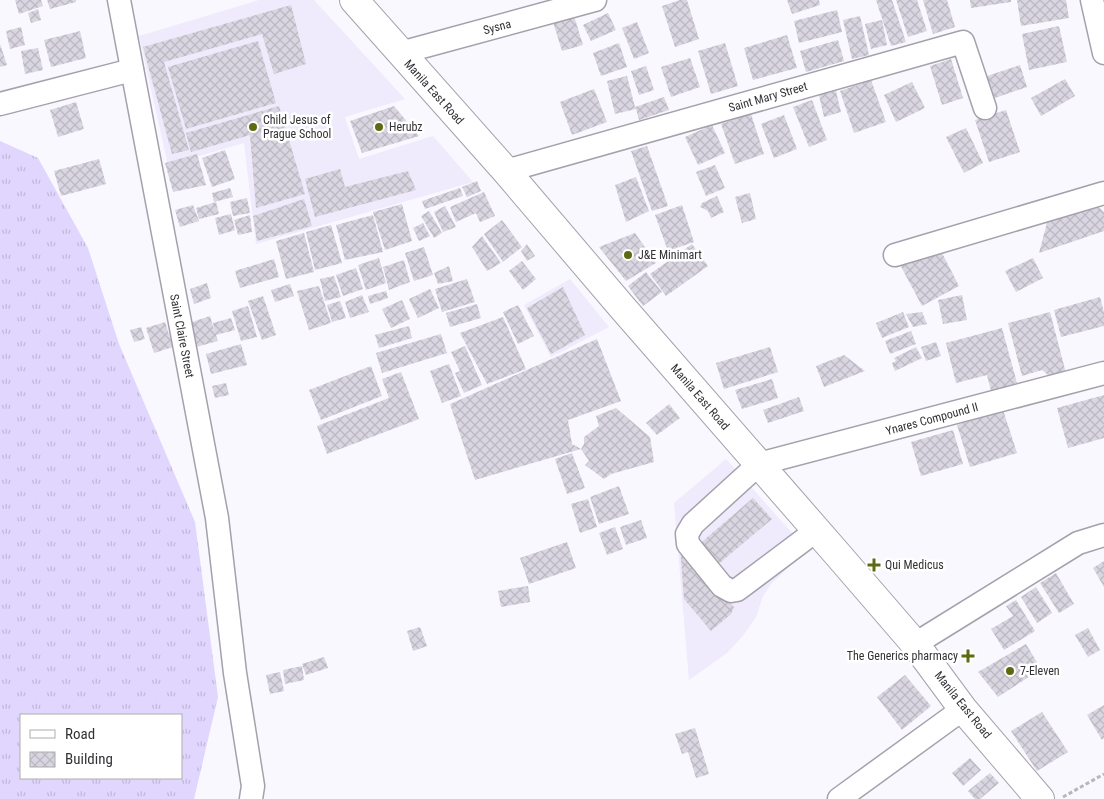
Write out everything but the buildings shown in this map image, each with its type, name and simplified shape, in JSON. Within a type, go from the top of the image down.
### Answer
[{"type":"main road","name":"Manila East Road","points":[[354,0],[506,171],[627,314],[760,464],[915,644],[963,709],[1040,799]]},
{"type":"street","name":"Saint Claire Street","points":[[119,0],[217,518],[235,673],[253,786],[251,799]]},
{"type":"street","name":"Sysna","points":[[400,53],[596,0]]},
{"type":"street","points":[[1092,0],[1104,52]]},
{"type":"street","name":"Saint Mary Street","points":[[506,171],[964,42],[985,108]]},
{"type":"street","points":[[0,104],[132,70]]},
{"type":"street","points":[[895,255],[1104,193]]},
{"type":"street","name":"Ynares Compound II","points":[[760,464],[1104,373]]},
{"type":"street","points":[[760,464],[693,524],[687,534],[688,544],[722,586],[731,590],[737,590],[816,530]]},
{"type":"street","points":[[915,644],[1078,543],[1104,535]]},
{"type":"street","points":[[839,799],[963,709]]},
{"type":"path","points":[[1060,799],[1104,774]]},
{"type":"shaded area","name":"Child Jesus of Prague School","points":[[259,0],[314,0],[405,99],[345,117],[359,159],[433,136],[473,182],[256,244],[244,143],[168,165],[139,36]]},
{"type":"shaded area","points":[[570,279],[609,327],[551,357],[524,305]]},
{"type":"shaded area","points":[[726,459],[809,552],[791,565],[771,584],[763,596],[756,617],[742,637],[727,653],[689,680],[674,503]]},
{"type":"green space","points":[[0,141],[38,158],[88,248],[119,344],[195,522],[218,697],[194,799],[0,799]]},
{"type":"place","name":"Child Jesus of Prague School","points":[[253,127]]},
{"type":"place","name":"Herubz","points":[[379,127]]},
{"type":"place","name":"J&E Minimart","points":[[628,255]]},
{"type":"place","name":"Qui Medicus","points":[[874,565]]},
{"type":"place","name":"The Generics pharmacy","points":[[968,656]]},
{"type":"place","name":"7-Eleven","points":[[1010,671]]}]
